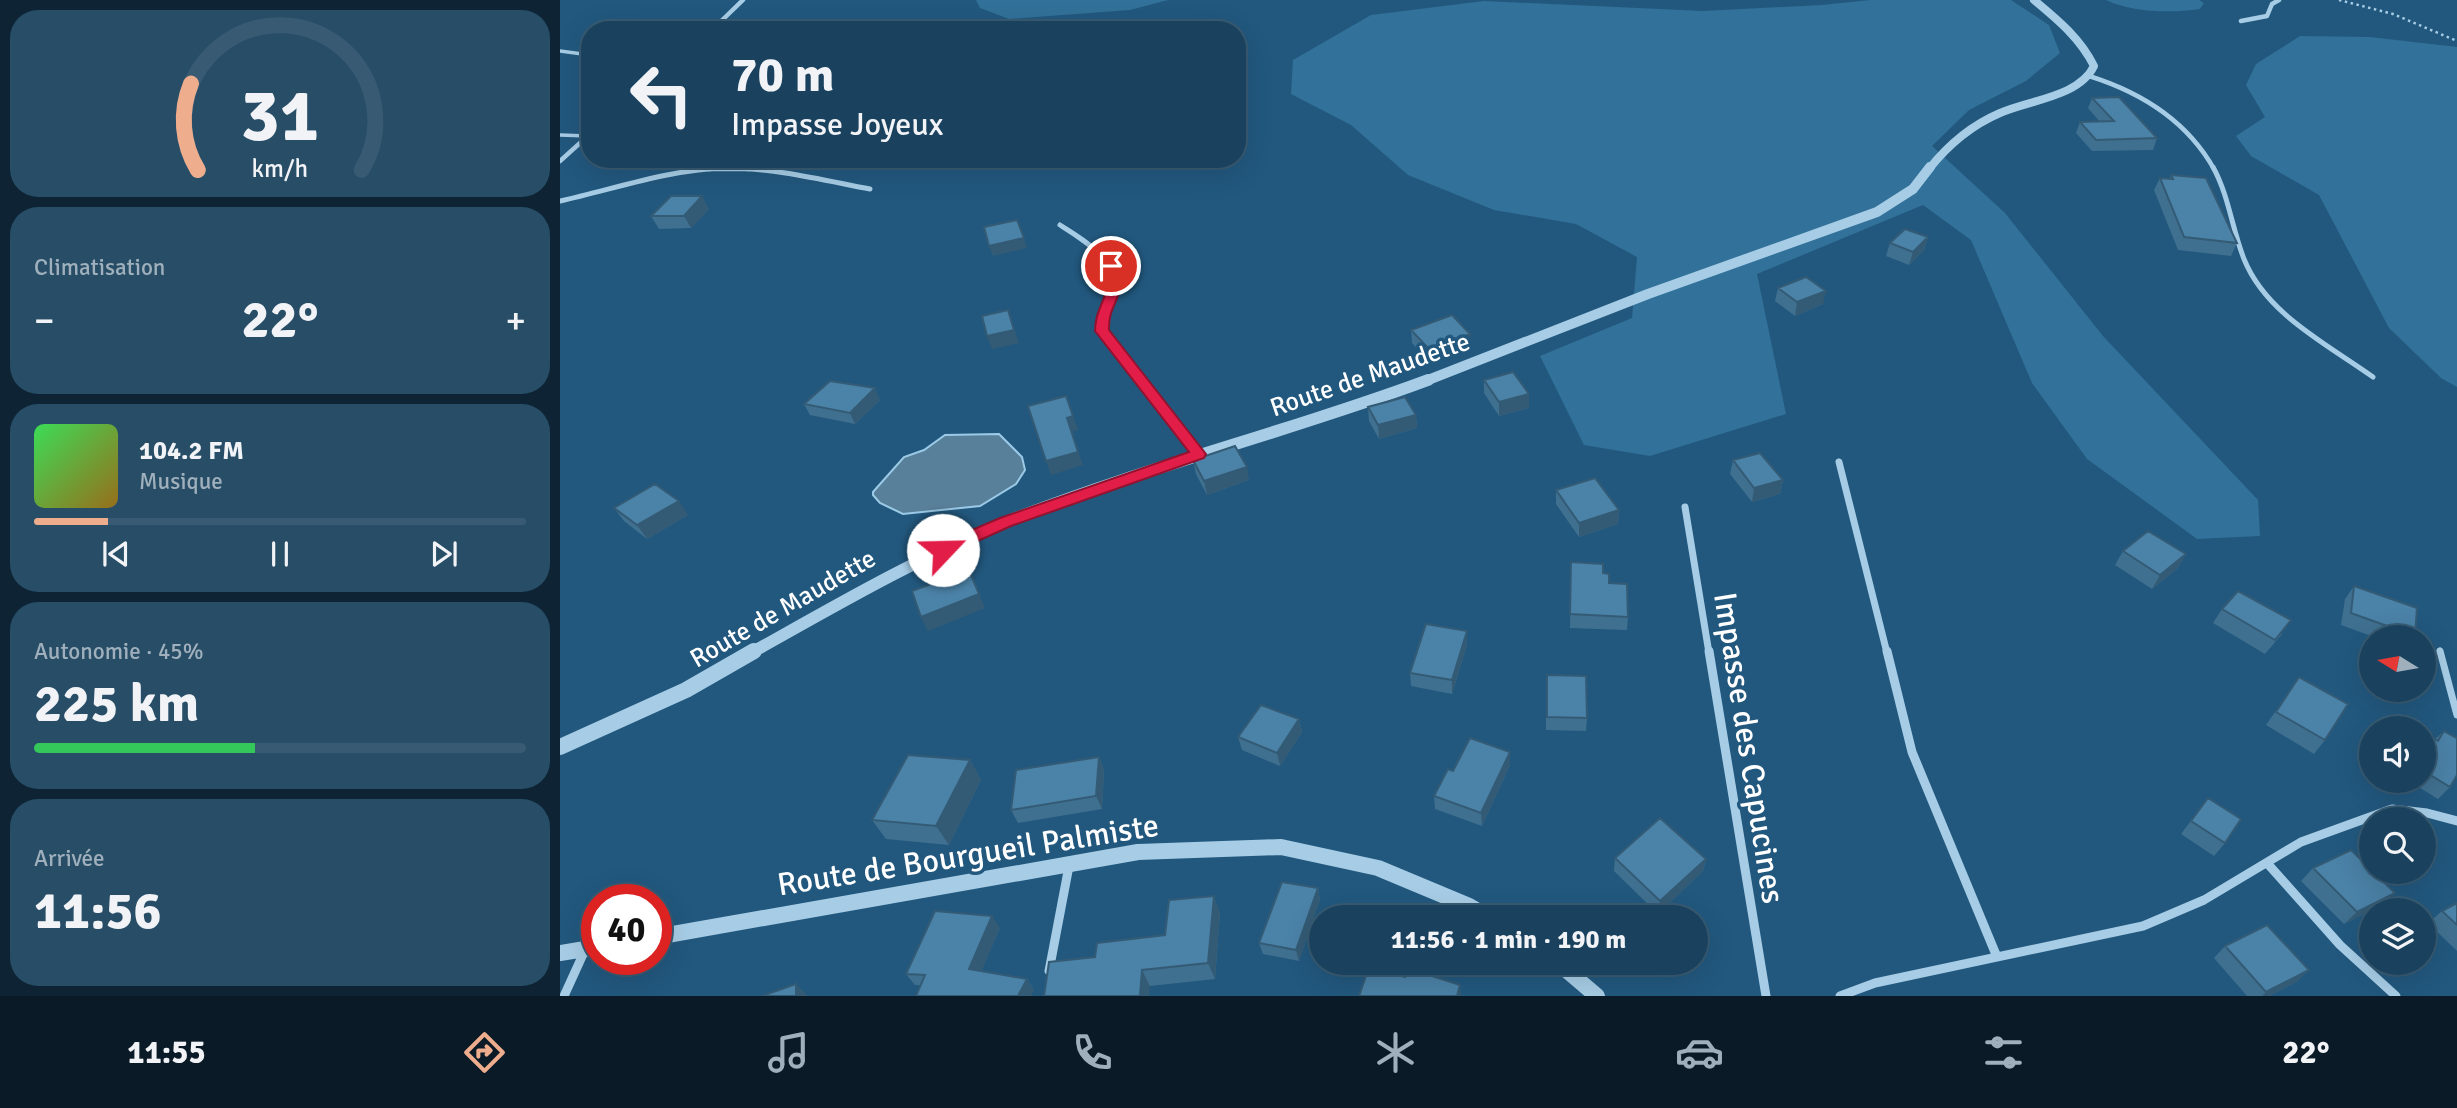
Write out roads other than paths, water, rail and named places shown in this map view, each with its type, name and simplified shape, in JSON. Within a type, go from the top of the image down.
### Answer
[{"type":"street","points":[[721,21],[743,0]]},
{"type":"street","points":[[2034,0],[2076,35],[2088,51],[2094,66],[2089,76],[2128,89],[2158,107],[2214,165],[2225,191],[2235,233],[2253,279],[2276,305],[2373,377]]},
{"type":"street","points":[[2241,21],[2267,16],[2272,4],[2279,0]]},
{"type":"street","name":"Route de Maudette","points":[[560,747],[634,716],[686,690],[902,568],[1006,522],[1199,454],[1361,405],[1511,350],[1648,294],[1877,212],[1913,190],[1943,151],[1963,134],[1999,114],[2078,85],[2089,76]]},
{"type":"street","points":[[560,161],[581,142]]},
{"type":"street","points":[[560,201],[682,172],[726,168],[755,169],[870,189]]},
{"type":"street","points":[[1059,225],[1087,243],[1111,266],[1115,282],[1112,300],[1102,316],[1102,331],[1199,454]]},
{"type":"street","points":[[1839,462],[1912,752],[1997,957]]},
{"type":"street","name":"Impasse des Capucines","points":[[1685,507],[1766,996]]},
{"type":"street","points":[[1840,996],[1875,983],[2143,926],[2204,900],[2301,842],[2392,809],[2457,821]]},
{"type":"street","name":"Route de Bourgueil Palmiste","points":[[672,934],[1138,852],[1281,847],[1378,868],[1467,905]]},
{"type":"street","points":[[2267,863],[2340,945],[2396,996]]},
{"type":"street","points":[[1046,983],[1070,864]]},
{"type":"street","points":[[560,953],[581,950]]},
{"type":"street","points":[[564,996],[581,966]]},
{"type":"street","points":[[1572,975],[1597,996]]},
{"type":"lane","points":[[560,51],[581,54]]},
{"type":"lane","points":[[560,135],[581,135]]},
{"type":"lane","points":[[2440,650],[2457,715]]}]
